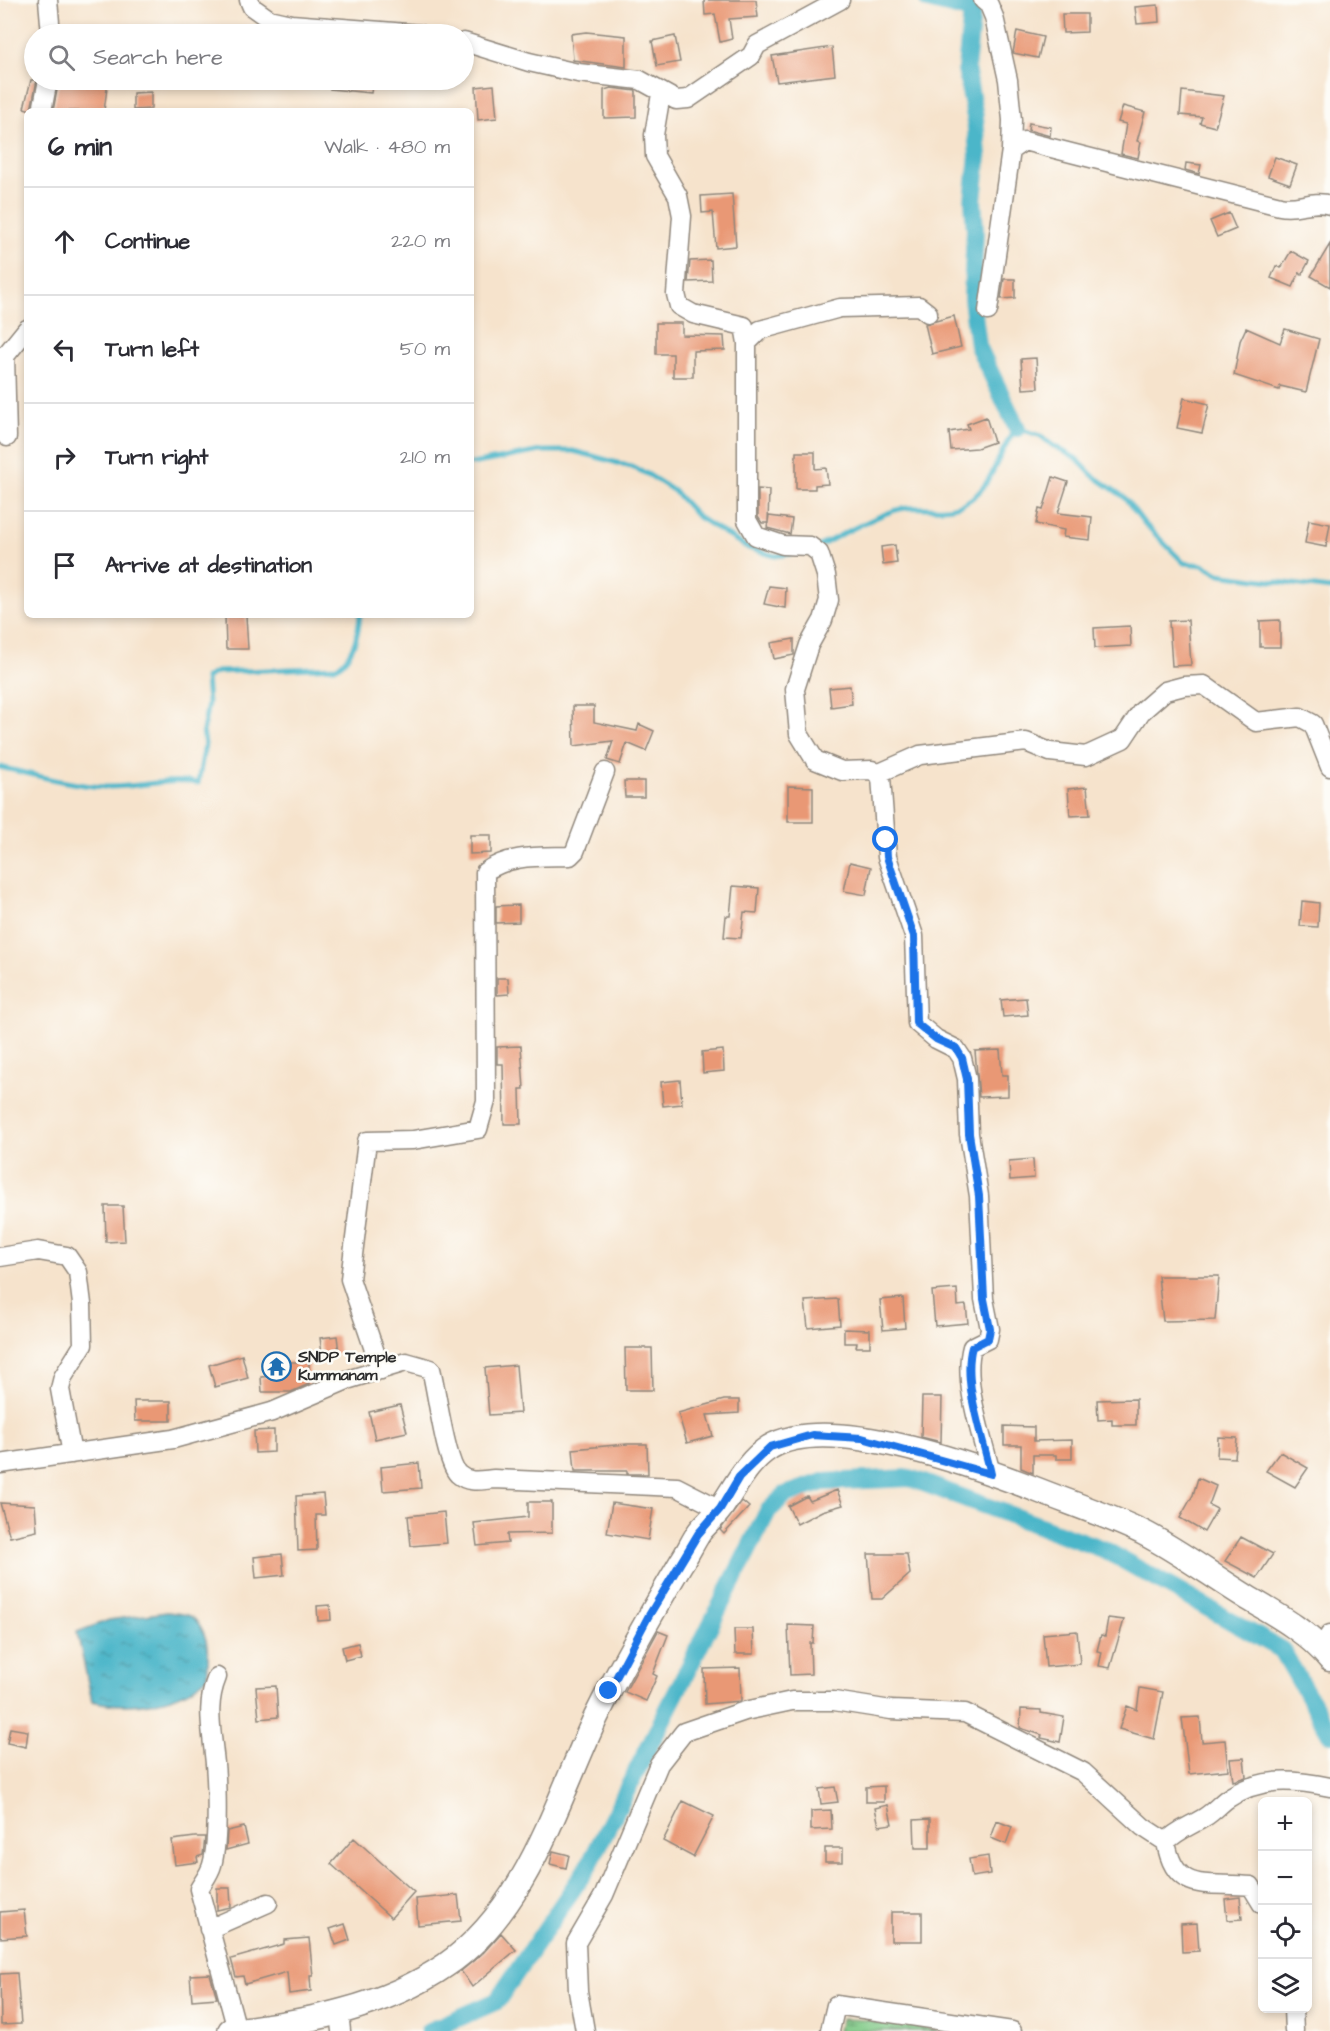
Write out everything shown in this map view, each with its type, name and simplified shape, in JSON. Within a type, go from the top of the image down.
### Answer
[{"type":"main road","points":[[234,2031],[340,2021],[405,1989],[448,1964],[487,1929],[524,1876],[599,1712],[648,1617],[698,1534],[720,1509],[739,1477],[770,1447],[812,1435],[862,1438],[991,1474],[1140,1531],[1207,1569],[1327,1647]]},
{"type":"street","points":[[48,0],[50,24]]},
{"type":"street","points":[[249,0],[252,7],[269,19],[291,24]]},
{"type":"street","points":[[474,45],[529,62],[578,73],[640,80],[661,94],[676,100],[688,99],[751,56],[758,45],[840,0]]},
{"type":"street","points":[[984,0],[989,4],[994,17],[1008,80],[1012,120],[1011,150],[988,311]]},
{"type":"street","points":[[43,108],[46,90]]},
{"type":"street","points":[[661,94],[654,135],[655,156],[678,196],[682,216],[676,294],[679,306],[693,314],[744,326],[747,343],[747,520],[756,536],[783,545],[815,549],[826,575],[829,600],[823,620],[809,645],[795,689],[799,734],[815,760],[842,771],[872,770],[881,777],[885,804],[887,857],[914,936],[916,1023],[936,1039],[956,1048],[962,1058],[967,1079],[969,1134],[979,1196],[984,1299],[990,1329],[988,1339],[972,1347],[968,1359],[975,1407],[991,1474]]},
{"type":"street","points":[[1011,150],[1024,141],[1288,208],[1314,202],[1330,205]]},
{"type":"street","points":[[747,343],[760,330],[840,308],[919,306],[928,313]]},
{"type":"street","points":[[8,437],[2,356],[24,332]]},
{"type":"street","points":[[877,774],[920,756],[1026,742],[1050,752],[1086,756],[1123,739],[1141,712],[1165,691],[1184,686],[1204,685],[1256,722],[1300,717],[1313,724],[1330,767]]},
{"type":"street","points":[[381,1370],[350,1280],[367,1141],[413,1140],[477,1129],[486,1101],[485,872],[495,865],[522,857],[570,856],[576,851],[605,772]]},
{"type":"street","points":[[0,1257],[38,1251],[67,1256],[78,1272],[83,1345],[63,1377],[60,1389],[72,1454]]},
{"type":"street","points":[[0,1464],[173,1439],[272,1412],[346,1380],[406,1362],[431,1369],[447,1446],[458,1473],[472,1482],[494,1479],[677,1487],[720,1509]]},
{"type":"street","points":[[217,1677],[209,1695],[208,1720],[214,1754],[216,1808],[212,1866],[199,1889],[234,2031]]},
{"type":"street","points":[[585,2031],[578,1990],[576,1943],[604,1895],[659,1764],[684,1732],[745,1711],[792,1701],[834,1701],[891,1710],[965,1713],[1083,1772],[1143,1827],[1166,1842],[1169,1862],[1184,1880],[1204,1884],[1251,1886],[1258,1896]]},
{"type":"street","points":[[1166,1842],[1175,1833],[1206,1817],[1228,1798],[1260,1784],[1293,1780],[1330,1787]]},
{"type":"street","points":[[209,1929],[268,1903]]},
{"type":"street","points":[[830,2031],[836,2005],[1012,2031]]},
{"type":"street","points":[[1293,2013],[1294,2031]]},
{"type":"green space","points":[[841,2019],[893,2021],[939,2031],[838,2031]]},
{"type":"water","points":[[167,1612],[190,1616],[201,1628],[207,1644],[207,1677],[195,1686],[168,1699],[122,1705],[92,1701],[77,1632],[109,1620]]},
{"type":"building","points":[[704,0],[756,0],[758,17],[729,19],[732,39],[720,42],[715,14],[705,15]]},
{"type":"building","points":[[1158,5],[1159,22],[1137,24],[1135,7]]},
{"type":"building","points":[[1062,14],[1087,14],[1087,32],[1063,33]]},
{"type":"building","points":[[1017,31],[1043,37],[1038,58],[1013,53]]},
{"type":"building","points":[[586,32],[626,36],[626,67],[573,60],[571,34]]},
{"type":"building","points":[[675,36],[680,62],[657,66],[652,41]]},
{"type":"building","points":[[832,47],[835,75],[777,82],[772,56]]},
{"type":"building","points":[[494,85],[497,118],[478,120],[476,87]]},
{"type":"building","points":[[611,88],[636,91],[636,117],[604,118],[604,90]]},
{"type":"building","points":[[28,90],[35,90],[31,108],[24,108]]},
{"type":"building","points":[[57,90],[107,90],[104,108],[54,108]]},
{"type":"building","points":[[340,90],[371,90],[371,93]]},
{"type":"building","points":[[1182,91],[1224,96],[1215,127],[1200,123],[1202,117],[1180,115]]},
{"type":"building","points":[[151,92],[151,108],[133,108],[133,93]]},
{"type":"building","points":[[1123,106],[1145,112],[1137,141],[1141,142],[1138,158],[1121,154],[1126,124],[1118,122]]},
{"type":"building","points":[[1029,123],[1051,127],[1050,136],[1028,130]]},
{"type":"building","points":[[1275,157],[1297,165],[1290,184],[1268,176]]},
{"type":"building","points":[[1186,163],[1201,165],[1199,174],[1185,170]]},
{"type":"building","points":[[732,194],[736,246],[716,248],[713,212],[702,213],[701,196]]},
{"type":"building","points":[[1229,213],[1236,229],[1217,237],[1210,221]]},
{"type":"building","points":[[1330,244],[1330,287],[1311,276]]},
{"type":"building","points":[[1291,251],[1309,261],[1302,274],[1300,272],[1293,287],[1271,278],[1276,266],[1281,268]]},
{"type":"building","points":[[711,260],[712,281],[688,282],[690,261]]},
{"type":"building","points":[[1004,279],[1015,279],[1015,298],[1001,299]]},
{"type":"building","points":[[954,316],[961,347],[932,354],[925,324]]},
{"type":"building","points":[[656,323],[682,323],[682,335],[724,336],[725,350],[693,351],[693,377],[673,377],[673,354],[656,354]]},
{"type":"building","points":[[1246,328],[1280,343],[1285,329],[1319,339],[1306,392],[1280,386],[1279,390],[1234,375],[1240,341]]},
{"type":"building","points":[[1036,358],[1038,388],[1023,389],[1021,359]]},
{"type":"building","points":[[1184,398],[1209,404],[1202,433],[1177,428]]},
{"type":"building","points":[[986,417],[994,442],[977,448],[951,450],[949,432],[969,429],[967,424]]},
{"type":"building","points":[[796,452],[815,452],[815,469],[826,468],[828,484],[815,485],[815,489],[796,489]]},
{"type":"building","points":[[1053,477],[1068,482],[1058,513],[1092,517],[1090,540],[1063,537],[1064,530],[1036,524],[1039,509],[1043,510]]},
{"type":"building","points":[[758,489],[769,490],[768,523],[762,523],[758,517]]},
{"type":"building","points":[[769,516],[792,519],[790,534],[767,528]]},
{"type":"building","points":[[1309,520],[1330,524],[1326,547],[1305,543]]},
{"type":"building","points":[[895,545],[897,563],[883,565],[881,547]]},
{"type":"building","points":[[769,586],[786,588],[785,608],[764,604]]},
{"type":"building","points":[[225,618],[246,618],[248,649],[226,649]]},
{"type":"building","points":[[1188,620],[1191,665],[1172,666],[1169,621]]},
{"type":"building","points":[[1280,620],[1280,647],[1260,647],[1260,621]]},
{"type":"building","points":[[1130,626],[1131,646],[1095,648],[1094,628]]},
{"type":"building","points":[[794,639],[794,655],[774,659],[771,643]]},
{"type":"building","points":[[850,686],[852,704],[831,707],[829,688]]},
{"type":"building","points":[[573,706],[594,706],[594,722],[637,731],[639,724],[654,731],[646,751],[627,743],[620,764],[607,760],[613,741],[574,746]]},
{"type":"building","points":[[624,781],[644,781],[644,797],[625,797]]},
{"type":"building","points":[[788,786],[813,787],[813,822],[788,822]]},
{"type":"building","points":[[1087,787],[1090,815],[1070,816],[1068,789]]},
{"type":"building","points":[[470,835],[491,835],[491,853],[470,854]]},
{"type":"building","points":[[850,862],[871,867],[866,895],[844,891]]},
{"type":"building","points":[[733,886],[759,888],[757,913],[744,912],[741,938],[724,937],[726,916],[730,916]]},
{"type":"building","points":[[1302,901],[1319,903],[1318,927],[1300,926]]},
{"type":"building","points":[[519,905],[519,922],[496,923],[496,906]]},
{"type":"building","points":[[497,978],[508,978],[509,994],[497,995]]},
{"type":"building","points":[[1026,998],[1028,1015],[1003,1017],[1001,1000]]},
{"type":"building","points":[[521,1046],[524,1089],[520,1089],[521,1124],[504,1124],[503,1064],[497,1064],[497,1047]]},
{"type":"building","points":[[723,1050],[724,1071],[703,1073],[702,1052]]},
{"type":"building","points":[[1000,1050],[1002,1075],[1008,1075],[1008,1096],[979,1097],[975,1051]]},
{"type":"building","points":[[680,1080],[682,1104],[663,1106],[661,1082]]},
{"type":"building","points":[[1033,1159],[1034,1178],[1010,1180],[1009,1161]]},
{"type":"building","points":[[105,1206],[123,1206],[125,1241],[106,1242]]},
{"type":"building","points":[[1158,1276],[1219,1276],[1215,1320],[1163,1321]]},
{"type":"building","points":[[957,1289],[958,1306],[966,1305],[968,1323],[935,1326],[932,1291]]},
{"type":"building","points":[[903,1298],[905,1328],[883,1330],[880,1300]]},
{"type":"building","points":[[838,1299],[840,1325],[808,1328],[805,1301]]},
{"type":"building","points":[[844,1329],[870,1330],[870,1347],[856,1347],[857,1343],[844,1343]]},
{"type":"building","points":[[337,1336],[339,1353],[322,1354],[320,1338]]},
{"type":"building","points":[[625,1348],[652,1348],[653,1390],[626,1390]]},
{"type":"building","points":[[242,1355],[248,1378],[215,1387],[209,1365]]},
{"type":"building","points":[[274,1362],[309,1362],[309,1384],[291,1392],[262,1392],[261,1377],[274,1376]]},
{"type":"building","points":[[516,1365],[520,1413],[489,1415],[485,1368]]},
{"type":"building","points":[[922,1397],[942,1397],[941,1442],[921,1437]]},
{"type":"building","points":[[1136,1399],[1136,1425],[1112,1425],[1112,1419],[1098,1420],[1097,1400]]},
{"type":"building","points":[[724,1400],[739,1400],[739,1413],[707,1415],[713,1436],[687,1443],[678,1413]]},
{"type":"building","points":[[134,1401],[171,1401],[171,1421],[135,1421]]},
{"type":"building","points":[[400,1405],[407,1432],[375,1439],[369,1412]]},
{"type":"building","points":[[1004,1426],[1034,1427],[1034,1441],[1072,1440],[1072,1459],[1056,1459],[1056,1455],[1033,1455],[1033,1473],[1021,1468],[1021,1445],[1004,1445]]},
{"type":"building","points":[[274,1430],[274,1452],[255,1453],[254,1431]]},
{"type":"building","points":[[1218,1437],[1237,1438],[1235,1458],[1217,1457]]},
{"type":"building","points":[[647,1444],[648,1474],[627,1474],[627,1471],[575,1471],[573,1449]]},
{"type":"building","points":[[1280,1452],[1308,1468],[1295,1487],[1266,1471]]},
{"type":"building","points":[[419,1463],[421,1488],[383,1491],[381,1467]]},
{"type":"building","points":[[1198,1478],[1216,1486],[1209,1505],[1217,1509],[1204,1532],[1180,1518],[1193,1495]]},
{"type":"building","points":[[837,1490],[843,1505],[822,1511],[797,1524],[788,1506],[807,1496],[810,1501]]},
{"type":"building","points":[[323,1494],[325,1515],[316,1515],[317,1550],[298,1551],[296,1496]]},
{"type":"building","points":[[742,1501],[749,1507],[724,1534],[720,1530]]},
{"type":"building","points":[[528,1502],[552,1502],[552,1533],[507,1534],[508,1543],[477,1546],[474,1523],[528,1517]]},
{"type":"building","points":[[0,1503],[35,1505],[37,1531],[10,1537]]},
{"type":"building","points":[[612,1503],[653,1509],[648,1540],[607,1533]]},
{"type":"building","points":[[444,1512],[447,1543],[411,1546],[408,1516]]},
{"type":"building","points":[[1241,1537],[1273,1554],[1257,1578],[1225,1561]]},
{"type":"building","points":[[282,1554],[284,1575],[256,1578],[254,1557]]},
{"type":"building","points":[[868,1554],[907,1554],[910,1574],[882,1599],[872,1599]]},
{"type":"building","points":[[330,1605],[331,1620],[318,1621],[317,1606]]},
{"type":"building","points":[[1108,1618],[1124,1620],[1110,1668],[1099,1666],[1102,1652],[1097,1651],[1101,1635],[1105,1636]]},
{"type":"building","points":[[788,1625],[814,1626],[813,1643],[810,1643],[811,1674],[790,1675]]},
{"type":"building","points":[[734,1629],[753,1629],[754,1654],[735,1654]]},
{"type":"building","points":[[658,1631],[668,1635],[653,1674],[657,1676],[646,1701],[625,1692]]},
{"type":"building","points":[[1077,1631],[1080,1664],[1046,1667],[1043,1634]]},
{"type":"building","points":[[358,1643],[361,1656],[345,1660],[342,1647]]},
{"type":"building","points":[[740,1668],[741,1701],[705,1704],[704,1669]]},
{"type":"building","points":[[276,1686],[278,1717],[259,1719],[256,1687]]},
{"type":"building","points":[[1140,1688],[1163,1692],[1154,1739],[1119,1729],[1127,1706],[1137,1710]]},
{"type":"building","points":[[1021,1709],[1041,1710],[1041,1713],[1064,1717],[1060,1742],[1041,1738],[1042,1735],[1020,1728]]},
{"type":"building","points":[[1200,1717],[1202,1742],[1225,1740],[1228,1770],[1189,1774],[1182,1718]]},
{"type":"building","points":[[10,1728],[28,1731],[26,1747],[7,1743]]},
{"type":"building","points":[[1244,1758],[1246,1777],[1233,1781],[1230,1759]]},
{"type":"building","points":[[884,1786],[884,1802],[866,1802],[866,1787]]},
{"type":"building","points":[[835,1787],[838,1802],[821,1804],[819,1789]]},
{"type":"building","points":[[683,1801],[714,1816],[693,1857],[663,1841]]},
{"type":"building","points":[[888,1805],[892,1824],[879,1826],[875,1808]]},
{"type":"building","points":[[831,1810],[832,1829],[811,1830],[811,1811]]},
{"type":"building","points":[[930,1819],[930,1848],[915,1848],[914,1820]]},
{"type":"building","points":[[997,1821],[1012,1827],[1006,1844],[991,1838]]},
{"type":"building","points":[[244,1827],[248,1844],[226,1850],[227,1831]]},
{"type":"building","points":[[205,1837],[203,1855],[197,1857],[198,1862],[175,1865],[172,1840]]},
{"type":"building","points":[[354,1838],[414,1892],[391,1918],[331,1864]]},
{"type":"building","points":[[825,1848],[843,1848],[843,1862],[825,1862]]},
{"type":"building","points":[[553,1851],[569,1855],[566,1868],[550,1864]]},
{"type":"building","points":[[988,1856],[990,1874],[972,1877],[969,1859]]},
{"type":"building","points":[[217,1888],[230,1888],[231,1907],[217,1910]]},
{"type":"building","points":[[458,1895],[461,1921],[418,1925],[416,1899]]},
{"type":"building","points":[[1240,1897],[1242,1919],[1227,1920],[1225,1899]]},
{"type":"building","points":[[24,1910],[27,1936],[0,1938],[0,1912]]},
{"type":"building","points":[[891,1912],[922,1912],[922,1941],[891,1941]]},
{"type":"building","points":[[1197,1923],[1199,1951],[1182,1952],[1181,1924]]},
{"type":"building","points":[[345,1924],[350,1940],[336,1945],[330,1929]]},
{"type":"building","points":[[501,1933],[516,1950],[472,1987],[461,1971],[483,1953]]},
{"type":"building","points":[[309,1938],[313,1976],[310,1976],[311,1991],[289,1994],[287,1972],[245,1984],[243,1976],[236,1977],[231,1959],[284,1944],[284,1940]]},
{"type":"building","points":[[17,1973],[21,2024],[1,2025],[0,1974]]},
{"type":"building","points":[[210,1974],[217,1998],[192,2000],[190,1975]]},
{"type":"waterway","points":[[928,0],[972,11],[966,69],[975,117],[978,156],[973,200],[975,230],[972,298],[978,346],[1017,428]]},
{"type":"waterway","points":[[818,547],[893,511],[904,508],[946,508],[966,502],[983,488],[1017,428],[1041,436],[1077,459],[1092,475],[1124,497],[1144,523],[1184,563],[1203,565],[1219,574],[1330,589]]},
{"type":"waterway","points":[[474,463],[541,451],[573,451],[593,456],[635,468],[649,475],[674,491],[698,517],[748,548],[775,556],[797,553]]},
{"type":"waterway","points":[[0,767],[92,786],[198,783],[205,744],[203,731],[208,703],[206,678],[216,672],[337,667],[351,651],[360,618]]},
{"type":"waterway","points":[[429,2031],[497,2001],[589,1865],[768,1511],[785,1495],[823,1482],[910,1478],[1105,1550],[1282,1650],[1330,1734]]},
{"type":"place","name":"SNDP Temple Kummanam","points":[[277,1366]]},
{"type":"route","points":[[609,1691],[648,1617],[698,1534],[720,1509],[739,1477],[770,1447],[812,1435],[862,1438],[944,1459],[991,1474],[975,1407],[968,1359],[972,1347],[988,1339],[990,1329],[984,1299],[979,1196],[969,1134],[967,1079],[962,1058],[956,1048],[936,1039],[916,1023],[914,936],[900,901],[887,857],[886,840]]}]
